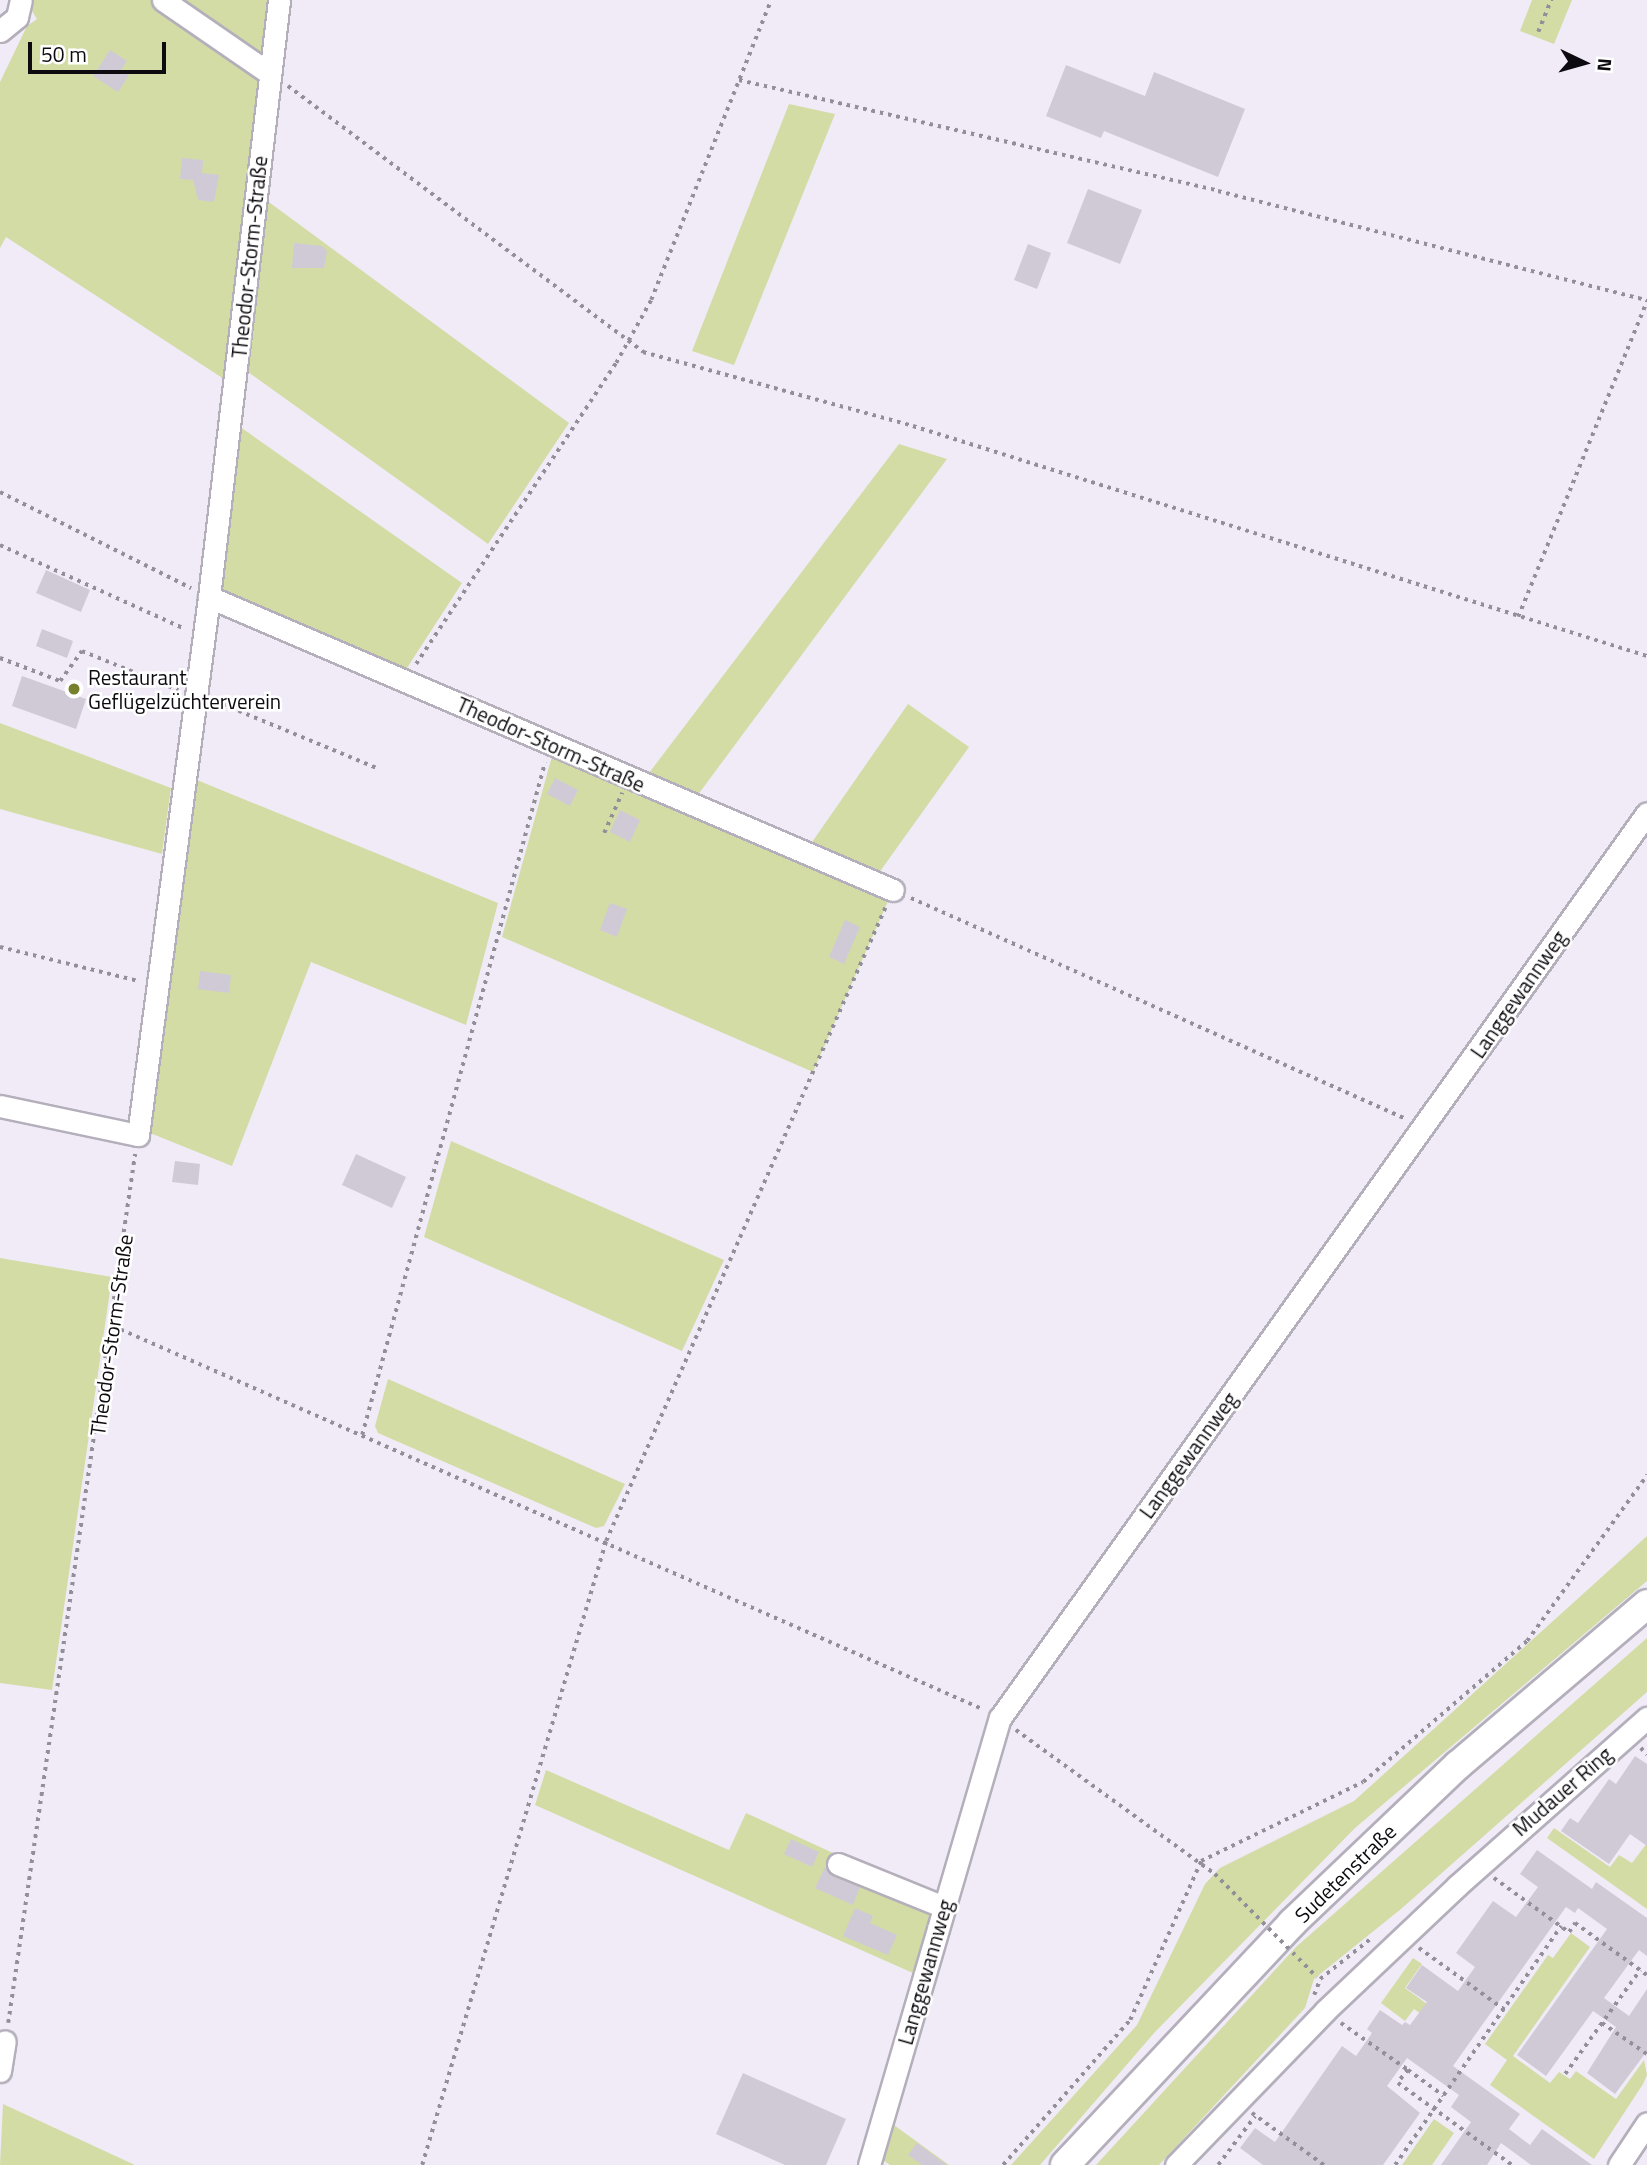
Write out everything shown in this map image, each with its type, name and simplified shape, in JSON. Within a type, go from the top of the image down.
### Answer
[{"type":"main road","name":"Sudetenstraße","points":[[1065,2165],[1292,1923],[1458,1765],[1647,1604]]},
{"type":"street","points":[[0,31],[17,17],[21,0]]},
{"type":"street","points":[[163,0],[269,74]]},
{"type":"street","name":"Theodor-Storm-Straße","points":[[138,1135],[209,597],[279,0]]},
{"type":"street","name":"Theodor-Storm-Straße","points":[[209,597],[893,890]]},
{"type":"street","name":"Langgewannweg","points":[[869,2165],[1000,1718],[1647,813]]},
{"type":"street","points":[[0,1106],[138,1135]]},
{"type":"street","name":"Mudauer Ring","points":[[1176,2165],[1325,2011],[1478,1866],[1647,1718]]},
{"type":"street","points":[[838,1864],[944,1907]]},
{"type":"street","points":[[0,2071],[5,2041]]},
{"type":"street","points":[[1622,2164],[1647,2123]]},
{"type":"path","points":[[405,681],[628,342],[651,300],[771,0]]},
{"type":"path","points":[[1538,32],[1551,0]]},
{"type":"path","points":[[269,74],[643,352],[914,426],[1647,656]]},
{"type":"path","points":[[739,80],[1218,191],[1647,301],[1518,617]]},
{"type":"path","points":[[0,492],[209,597]]},
{"type":"path","points":[[0,545],[203,637]]},
{"type":"path","points":[[362,1435],[551,743]]},
{"type":"path","points":[[604,833],[629,778]]},
{"type":"path","points":[[422,2165],[606,1541],[893,890],[1424,1127]]},
{"type":"path","points":[[0,947],[157,986]]},
{"type":"path","name":"Theodor-Storm-Straße","points":[[5,2041],[113,1326],[138,1135]]},
{"type":"path","points":[[113,1326],[606,1541],[1000,1718],[1201,1861],[1317,1977],[1316,1984]]},
{"type":"path","points":[[1003,2165],[1130,2020],[1201,1861],[1363,1782],[1527,1641],[1647,1475]]},
{"type":"path","points":[[1478,1866],[1561,1926],[1569,1931],[1575,1923],[1647,1975]]},
{"type":"path","points":[[1395,2165],[1561,1926]]},
{"type":"path","points":[[1404,1937],[1505,2010]]},
{"type":"path","points":[[1565,2074],[1640,1970]]},
{"type":"path","points":[[1621,1996],[1629,2001]]},
{"type":"path","points":[[1325,2011],[1444,2096]]},
{"type":"path","points":[[1602,2023],[1647,2054]]},
{"type":"path","points":[[1408,2070],[1398,2083],[1512,2165]]},
{"type":"path","points":[[1236,2101],[1324,2165]]},
{"type":"path","points":[[1218,2165],[1255,2115]]},
{"type":"path","points":[[1501,2165],[1505,2160]]},
{"type":"green space","points":[[25,0],[274,0],[227,381],[6,237],[0,248],[0,82],[27,26],[37,19]]},
{"type":"green space","points":[[1532,0],[1572,0],[1554,44],[1520,31]]},
{"type":"green space","points":[[789,104],[835,114],[734,365],[692,351]]},
{"type":"green space","points":[[262,197],[569,423],[488,544],[241,367]]},
{"type":"green space","points":[[236,424],[462,583],[407,668],[394,672],[219,594]]},
{"type":"green space","points":[[899,444],[947,459],[697,796],[649,773]]},
{"type":"green space","points":[[908,704],[969,747],[876,877],[810,845]]},
{"type":"green space","points":[[0,723],[171,788],[162,854],[0,809]]},
{"type":"green space","points":[[554,749],[893,890],[813,1072],[502,937]]},
{"type":"green space","points":[[192,778],[498,903],[466,1025],[311,962],[232,1166],[145,1131]]},
{"type":"green space","points":[[451,1141],[724,1260],[682,1351],[424,1237]]},
{"type":"green space","points":[[0,1258],[112,1277],[52,1690],[0,1683]]},
{"type":"green space","points":[[388,1379],[625,1484],[604,1526],[596,1528],[378,1433],[375,1426]]},
{"type":"green space","points":[[1647,1536],[1647,1581],[1355,1828],[1155,2032],[1040,2165],[1011,2165],[1137,2025],[1205,1884],[1220,1868],[1354,1801]]},
{"type":"green space","points":[[1647,1638],[1647,1692],[1401,1909],[1314,1979],[1305,2008],[1159,2165],[1096,2165],[1296,1947]]},
{"type":"green space","points":[[546,1770],[729,1850],[746,1813],[937,1901],[913,1973],[535,1805]]},
{"type":"green space","points":[[1554,1828],[1610,1867],[1619,1855],[1632,1863],[1647,1843],[1647,1909],[1547,1838]]},
{"type":"green space","points":[[1571,1933],[1590,1947],[1513,2056],[1550,2083],[1559,2072],[1570,2079],[1576,2071],[1616,2099],[1644,2060],[1647,2075],[1643,2084],[1594,2159],[1490,2085],[1507,2060],[1485,2044],[1548,1955],[1553,1958]]},
{"type":"green space","points":[[1413,1958],[1422,1964],[1405,1988],[1441,2014],[1434,2023],[1414,2009],[1405,2021],[1381,2003]]},
{"type":"green space","points":[[3,2104],[135,2165],[0,2165]]},
{"type":"green space","points":[[1434,2119],[1454,2133],[1432,2165],[1402,2165]]},
{"type":"green space","points":[[887,2120],[949,2165],[890,2165],[876,2155]]},
{"type":"building","points":[[110,50],[127,61],[121,70],[129,75],[118,92],[93,76]]},
{"type":"building","points":[[1066,65],[1145,96],[1154,72],[1245,109],[1218,177],[1104,131],[1101,138],[1046,116]]},
{"type":"building","points":[[182,158],[203,160],[202,173],[219,175],[214,202],[198,200],[193,180],[180,179]]},
{"type":"building","points":[[1088,189],[1142,210],[1120,264],[1067,243]]},
{"type":"building","points":[[294,243],[322,246],[327,251],[324,268],[292,268]]},
{"type":"building","points":[[1028,244],[1051,253],[1037,289],[1014,280]]},
{"type":"building","points":[[46,570],[90,590],[81,612],[36,593]]},
{"type":"building","points":[[42,629],[73,641],[67,658],[36,646]]},
{"type":"building","points":[[22,676],[86,699],[76,729],[12,706]]},
{"type":"building","points":[[555,778],[578,790],[570,806],[547,794]]},
{"type":"building","points":[[620,810],[640,820],[630,842],[610,832]]},
{"type":"building","points":[[610,903],[627,909],[617,937],[600,930]]},
{"type":"building","points":[[845,920],[860,927],[844,964],[829,957]]},
{"type":"building","points":[[200,971],[231,975],[229,993],[198,989]]},
{"type":"building","points":[[356,1154],[406,1177],[392,1208],[342,1185]]},
{"type":"building","points":[[175,1161],[200,1164],[198,1185],[172,1182]]},
{"type":"building","points":[[1635,1756],[1647,1764],[1647,1846],[1630,1834],[1609,1864],[1561,1831],[1570,1818],[1578,1823],[1609,1779],[1616,1784]]},
{"type":"building","points":[[791,1839],[819,1852],[812,1867],[784,1854]]},
{"type":"building","points":[[1537,1850],[1592,1889],[1596,1882],[1647,1918],[1647,1956],[1639,1950],[1604,1998],[1629,2016],[1647,1989],[1647,2051],[1615,2094],[1587,2073],[1616,2027],[1593,2011],[1546,2076],[1517,2055],[1607,1929],[1578,1908],[1575,1913],[1566,1907],[1453,2066],[1520,2114],[1509,2129],[1530,2145],[1542,2129],[1592,2165],[1531,2165],[1501,2143],[1487,2165],[1441,2165],[1471,2122],[1451,2107],[1459,2095],[1407,2058],[1387,2086],[1420,2113],[1383,2165],[1263,2165],[1240,2148],[1255,2128],[1275,2142],[1342,2046],[1356,2056],[1372,2033],[1367,2029],[1380,2010],[1402,2025],[1405,2022],[1410,2025],[1427,2002],[1406,1988],[1422,1965],[1458,1991],[1475,1967],[1456,1953],[1493,1901],[1516,1917],[1538,1887],[1520,1874]]},
{"type":"building","points":[[825,1867],[832,1876],[860,1887],[853,1905],[815,1888]]},
{"type":"building","points":[[855,1908],[873,1916],[870,1923],[897,1935],[888,1955],[843,1936]]},
{"type":"building","points":[[743,2073],[846,2119],[826,2165],[785,2165],[716,2134]]},
{"type":"building","points":[[917,2143],[947,2165],[922,2165],[908,2155]]},
{"type":"place","name":"Restaurant Geflügelzüchterverein","points":[[74,689]]}]
